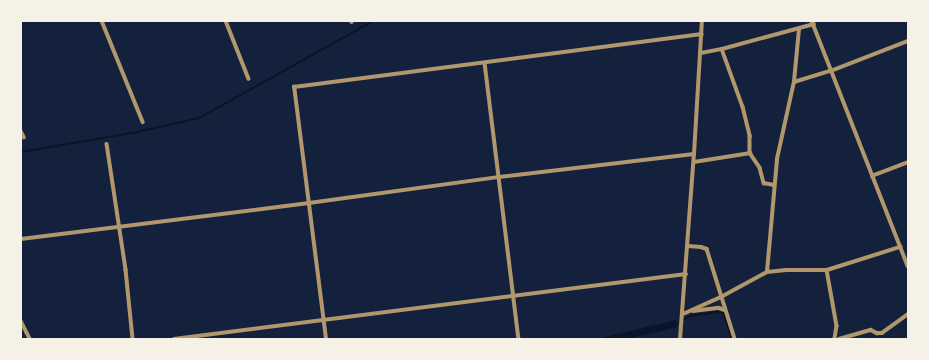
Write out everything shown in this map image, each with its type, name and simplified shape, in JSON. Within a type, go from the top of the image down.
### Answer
[{"type":"street","points":[[102,21],[143,122]]},
{"type":"street","points":[[226,21],[249,79]]},
{"type":"street","points":[[680,339],[694,162],[702,21]]},
{"type":"street","points":[[701,53],[799,29],[813,22],[908,266]]},
{"type":"street","points":[[767,272],[777,159],[794,82],[799,29]]},
{"type":"street","points":[[326,339],[294,87],[702,34]]},
{"type":"street","points":[[794,82],[831,71],[908,41]]},
{"type":"street","points":[[722,49],[743,107],[750,136],[750,153],[760,168],[764,183],[774,185]]},
{"type":"street","points":[[484,63],[519,339]]},
{"type":"street","points":[[21,131],[24,137]]},
{"type":"street","points":[[107,144],[126,270],[133,339]]},
{"type":"street","points":[[694,162],[750,153]]},
{"type":"street","points":[[21,239],[309,203],[499,177],[694,154]]},
{"type":"street","points":[[872,176],[908,162]]},
{"type":"street","points":[[688,246],[701,246],[707,249],[735,339]]},
{"type":"street","points":[[683,314],[721,298],[767,272],[786,270],[827,270],[900,246]]},
{"type":"street","points":[[827,270],[837,326],[835,339]]},
{"type":"street","points":[[174,339],[686,274]]},
{"type":"street","points":[[688,312],[719,308],[725,310]]},
{"type":"street","points":[[839,339],[871,330],[877,333],[882,333],[908,314]]},
{"type":"street","points":[[21,322],[30,339]]},
{"type":"water","points":[[676,320],[676,328],[626,339],[596,339]]},
{"type":"waterway","points":[[21,152],[137,132],[199,118],[373,21]]},
{"type":"waterway","points":[[675,325],[690,316],[718,312],[723,313],[732,339]]}]
